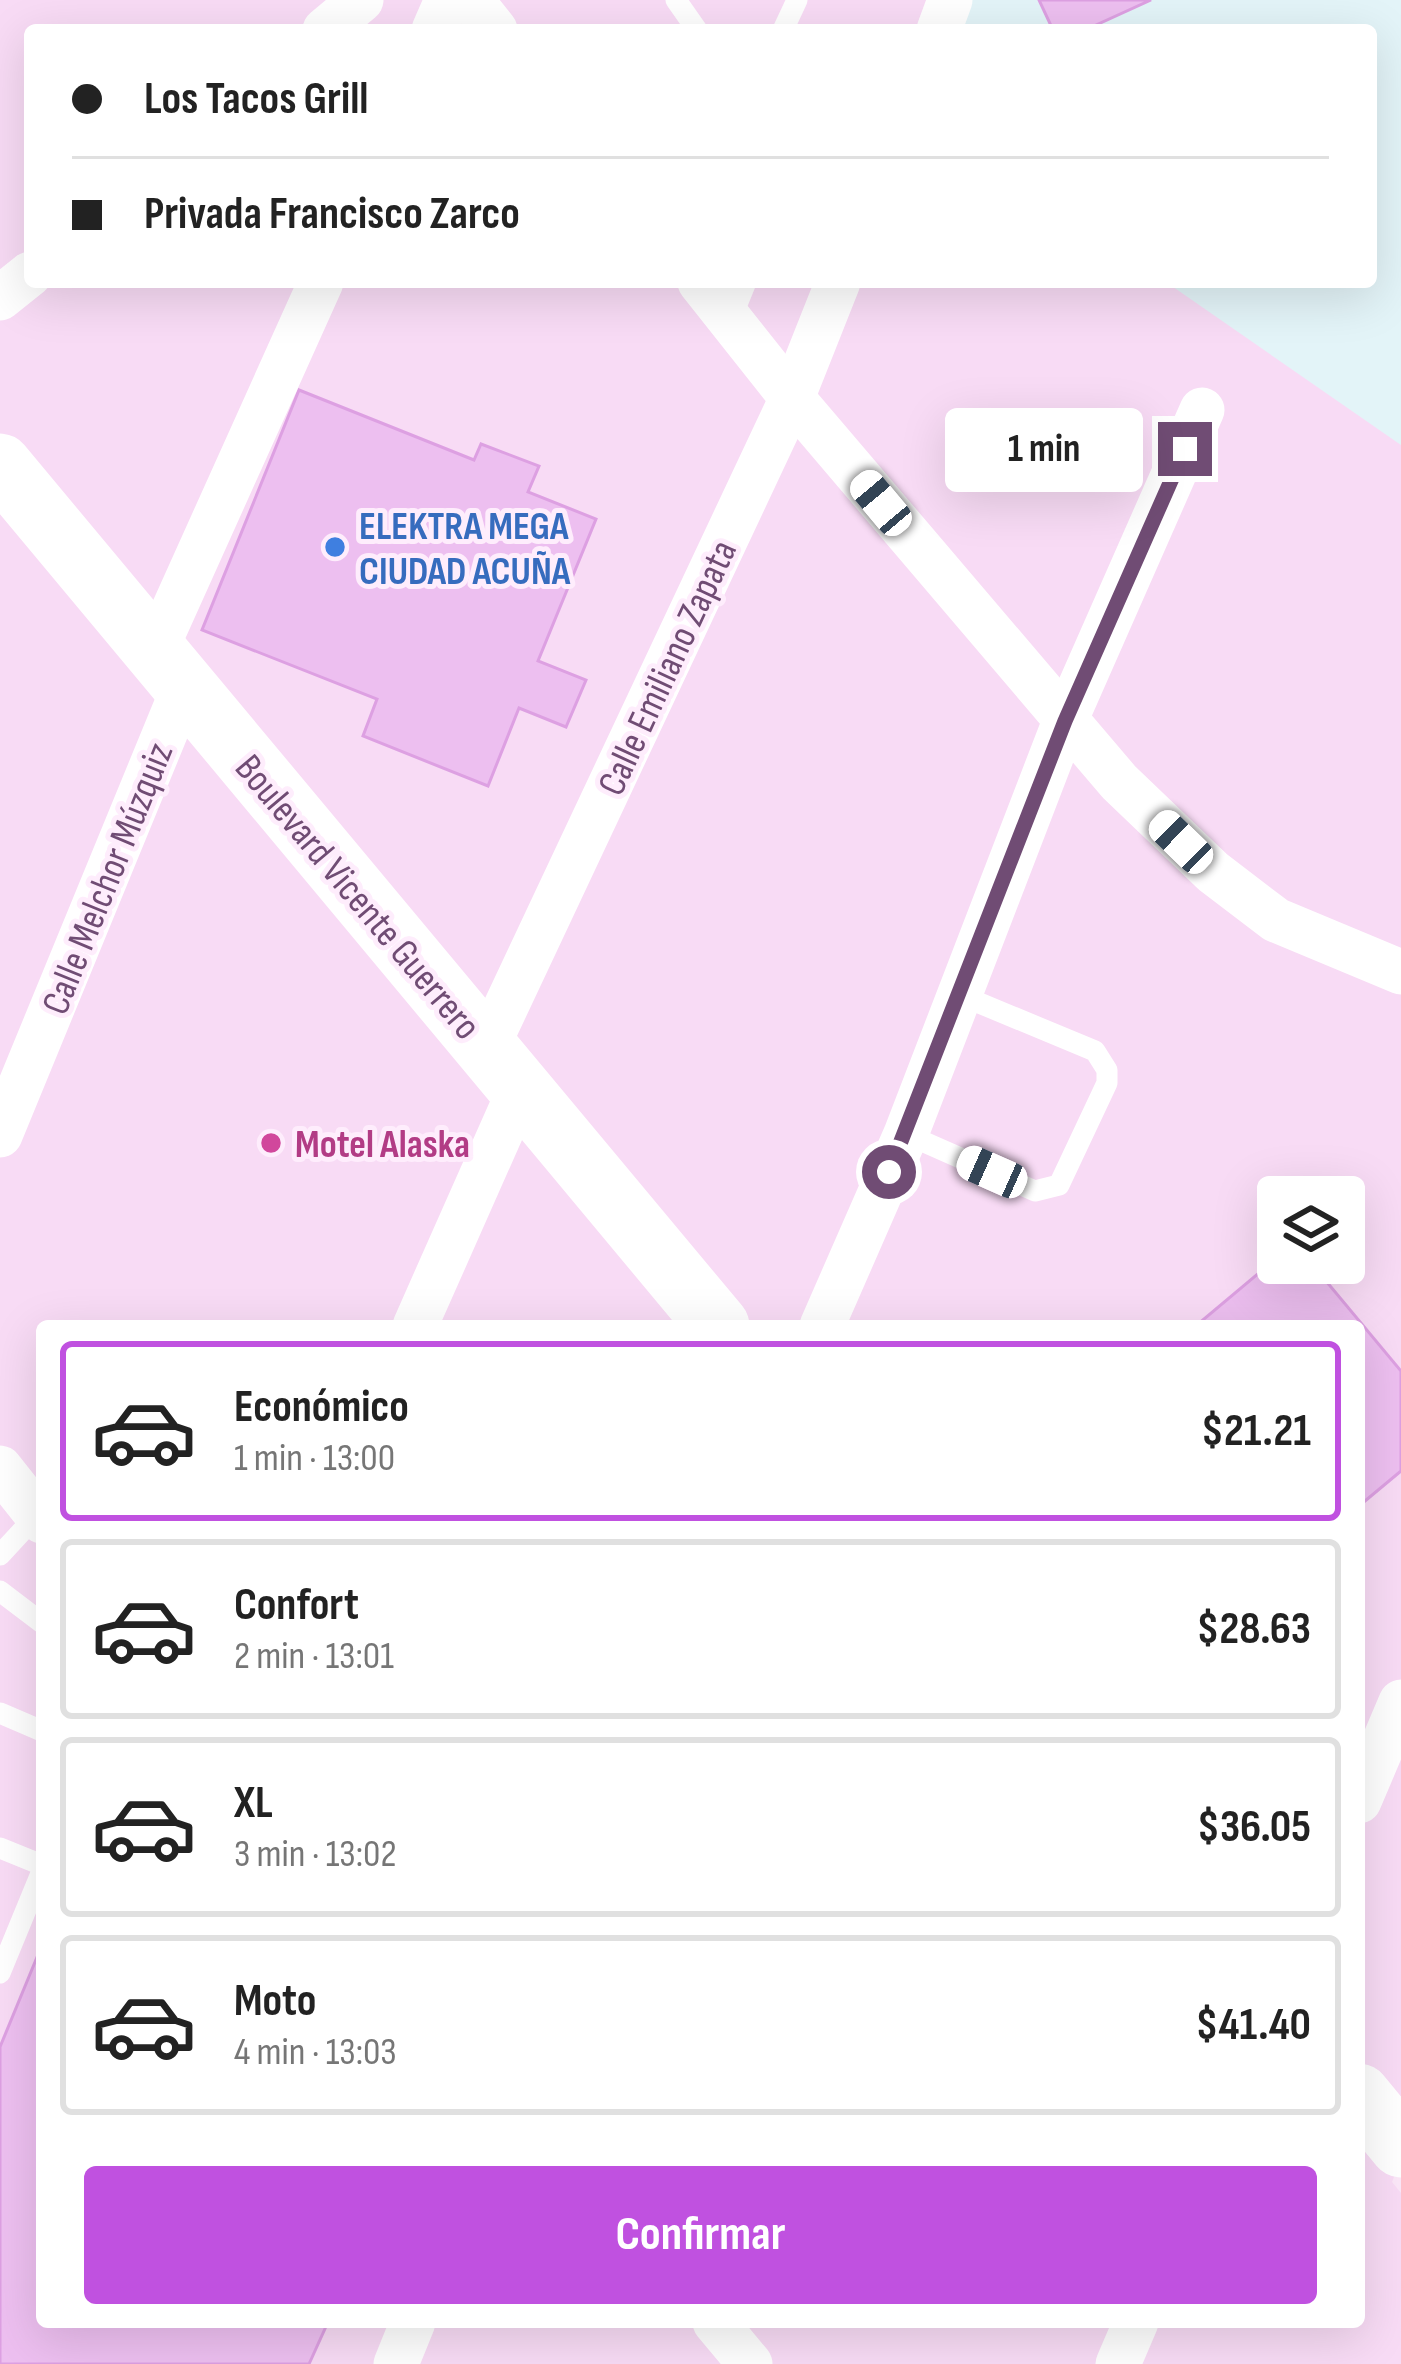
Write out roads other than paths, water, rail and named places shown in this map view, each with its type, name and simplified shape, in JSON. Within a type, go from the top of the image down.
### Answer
[{"type":"main road","name":"Boulevard Vicente Guerrero","points":[[0,466],[713,1320]]},
{"type":"main road","points":[[1365,2103],[1401,2146]]},
{"type":"street","points":[[332,24],[361,0]]},
{"type":"street","points":[[471,0],[490,24]]},
{"type":"street","points":[[0,298],[24,279]]},
{"type":"street","name":"Calle Melchor Múzquiz","points":[[0,1135],[170,669],[319,288]]},
{"type":"street","name":"Calle Emiliano Zapata","points":[[417,1320],[503,1069],[836,288]]},
{"type":"street","points":[[738,301],[792,398],[1119,782],[1213,872],[1276,920],[1401,972]]},
{"type":"street","points":[[825,1320],[906,1134],[1065,721],[1202,410]]},
{"type":"street","points":[[0,1468],[36,1513]]},
{"type":"street","points":[[1365,1787],[1401,1702]]},
{"type":"street","points":[[396,2364],[411,2328]]},
{"type":"street","points":[[720,2328],[750,2364]]},
{"type":"street","points":[[1118,2364],[1133,2328]]},
{"type":"lane","points":[[906,1134],[1036,1191],[1046,1191],[1059,1185],[1107,1083],[1107,1070],[1095,1051],[960,995]]},
{"type":"lane","points":[[0,1555],[36,1522]]},
{"type":"lane","points":[[0,1591],[36,1618]]},
{"type":"lane","points":[[0,1714],[36,1729]]},
{"type":"lane","points":[[0,1848],[36,1865]]},
{"type":"lane","points":[[0,1970],[36,1883]]},
{"type":"place","name":"ELEKTRA MEGA CIUDAD ACUÑA","points":[[335,547]]},
{"type":"place","name":"Motel Alaska","points":[[271,1143]]}]
